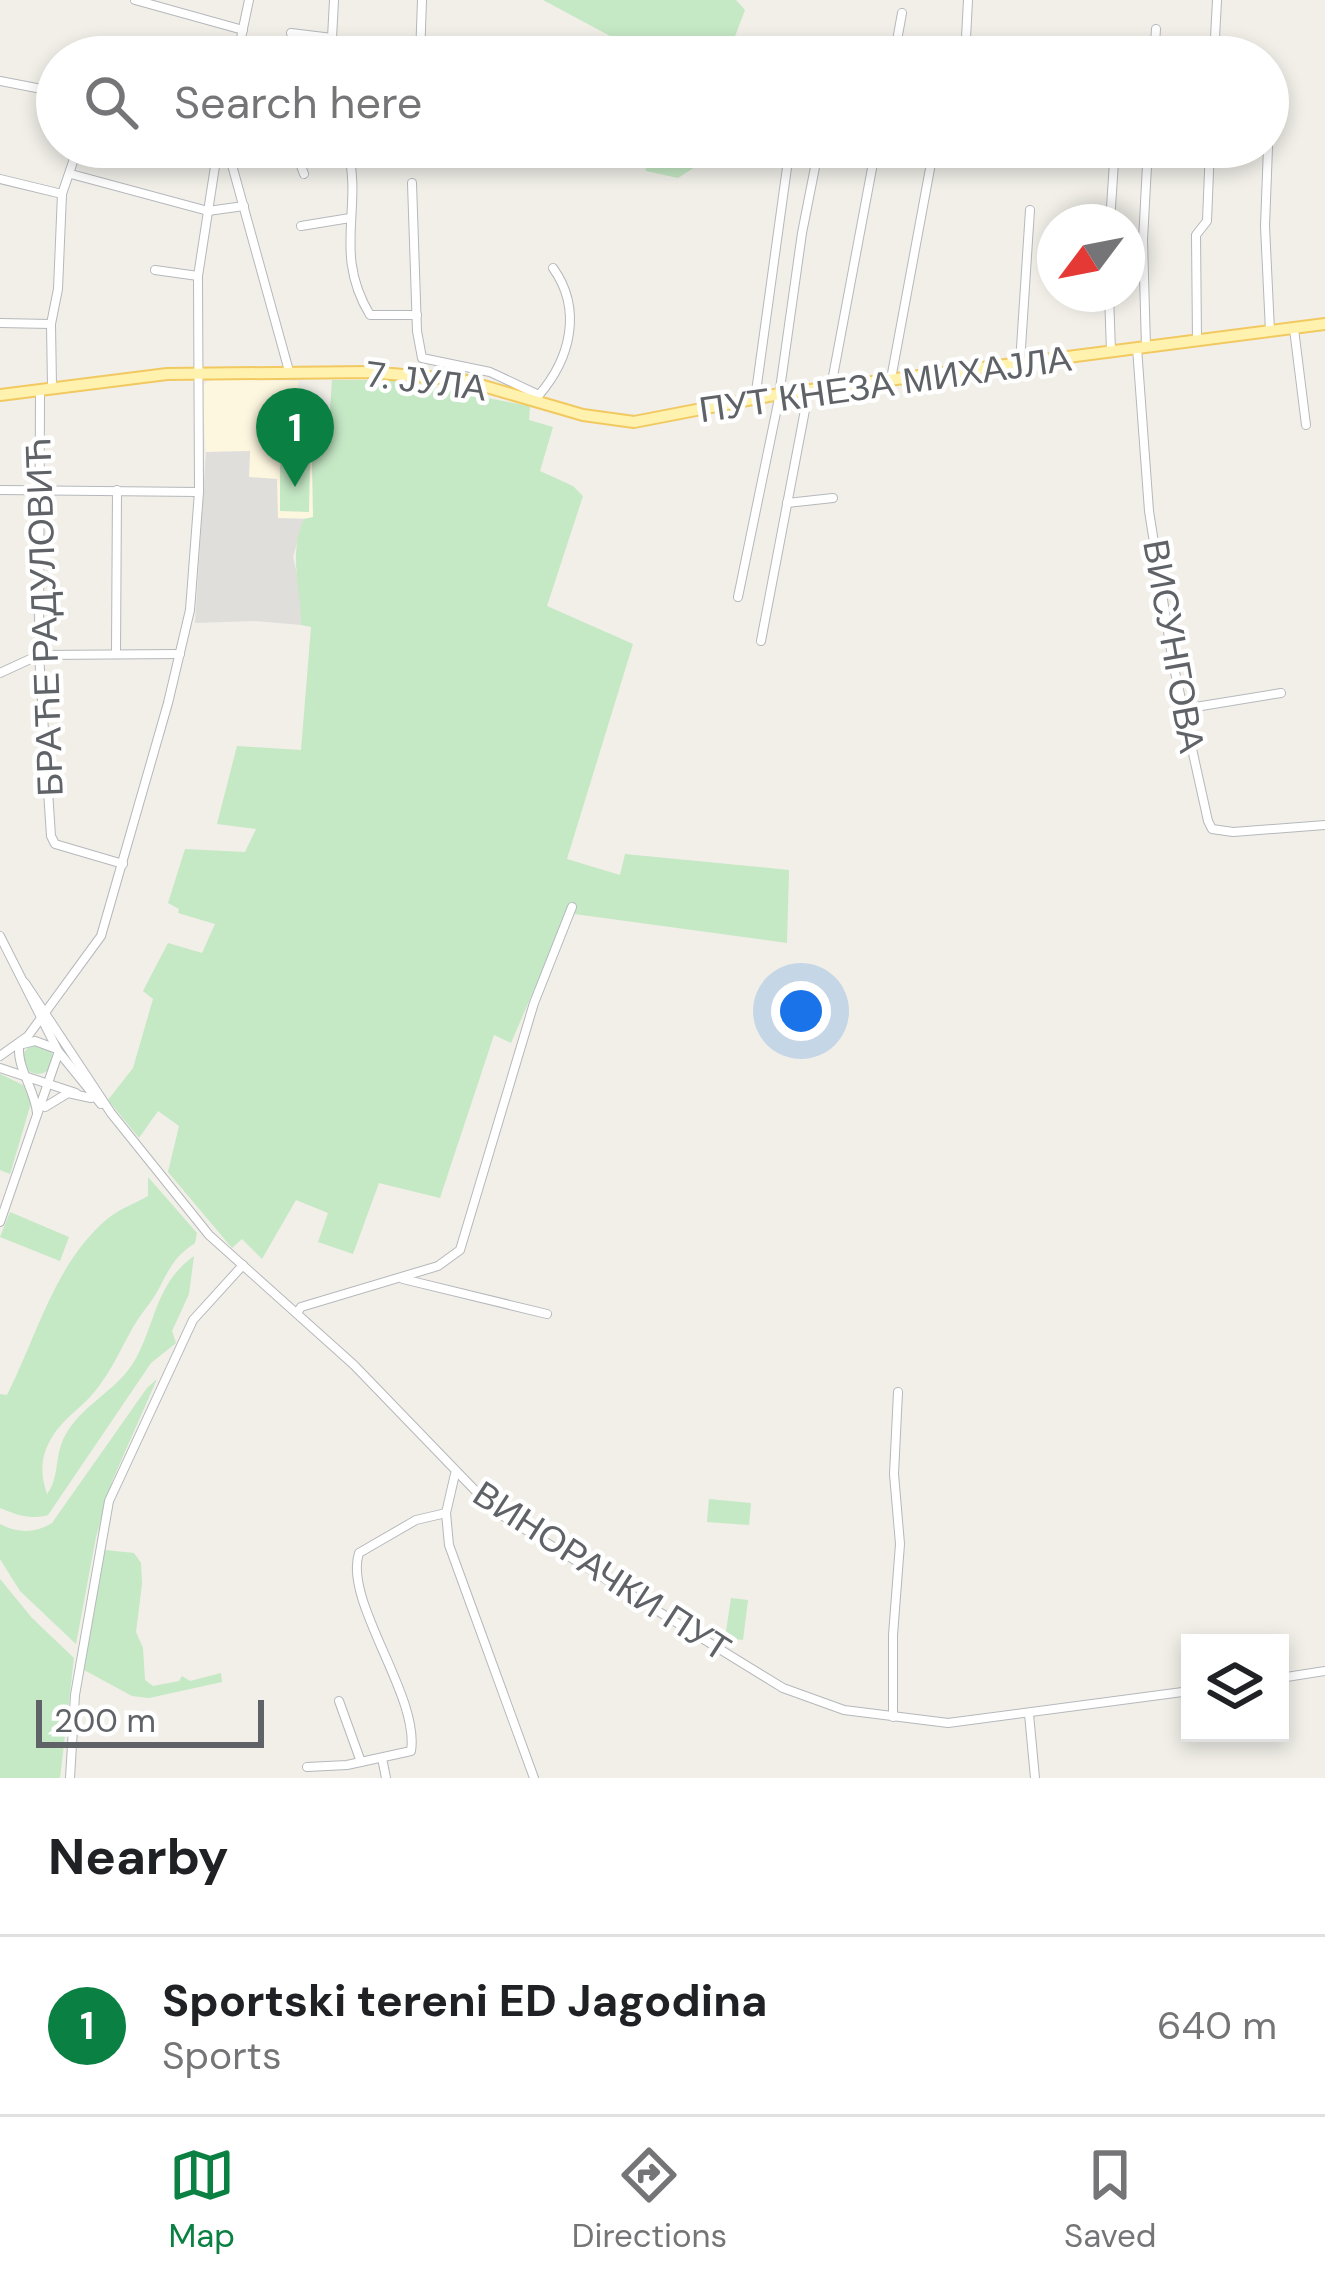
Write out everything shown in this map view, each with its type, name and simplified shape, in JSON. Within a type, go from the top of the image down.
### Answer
[{"type":"main road","name":"ПУТ КНЕЗА МИХАЈЛА","points":[[633,422],[778,394],[1325,324]]},
{"type":"main road","name":"7. ЈУЛА","points":[[0,394],[196,373],[447,377],[583,415],[633,422]]},
{"type":"street","points":[[135,0],[243,30]]},
{"type":"street","points":[[242,36],[249,0]]},
{"type":"street","points":[[332,36],[334,0]]},
{"type":"street","points":[[421,36],[422,0]]},
{"type":"street","points":[[966,36],[968,0]]},
{"type":"street","points":[[1215,36],[1217,0]]},
{"type":"street","points":[[898,36],[902,13]]},
{"type":"street","points":[[1155,36],[1156,28]]},
{"type":"street","points":[[291,33],[316,36]]},
{"type":"street","points":[[0,80],[36,88]]},
{"type":"street","points":[[0,179],[62,194],[73,168]]},
{"type":"street","points":[[39,1116],[18,1056],[21,1044],[101,936],[190,610],[199,492],[199,276],[218,168]]},
{"type":"street","points":[[230,168],[289,371]]},
{"type":"street","points":[[302,168],[304,174]]},
{"type":"street","points":[[348,168],[353,285],[370,315],[417,315]]},
{"type":"street","points":[[755,399],[787,168]]},
{"type":"street","points":[[738,598],[815,168]]},
{"type":"street","points":[[831,387],[873,168]]},
{"type":"street","points":[[891,379],[930,168]]},
{"type":"street","points":[[1111,204],[1114,168]]},
{"type":"street","name":"ВИСУНГОВА","points":[[1147,168],[1142,348],[1150,511],[1183,709],[1212,829],[1233,832],[1325,825]]},
{"type":"street","points":[[1197,340],[1196,236],[1207,221],[1209,168]]},
{"type":"street","points":[[1267,168],[1270,332]]},
{"type":"street","points":[[71,174],[208,211],[244,206]]},
{"type":"street","points":[[412,184],[422,358],[490,372],[538,399],[569,348],[566,293],[553,268]]},
{"type":"street","name":"БРАЋЕ РАДУЛОВИЋ","points":[[62,194],[58,290],[37,490],[39,655],[52,840],[123,864]]},
{"type":"street","points":[[1020,363],[1030,210]]},
{"type":"street","points":[[301,226],[350,218]]},
{"type":"street","points":[[155,270],[199,276]]},
{"type":"street","points":[[1110,312],[1112,351]]},
{"type":"street","points":[[0,323],[51,324]]},
{"type":"street","points":[[1294,329],[1306,425]]},
{"type":"street","points":[[761,641],[805,391]]},
{"type":"street","points":[[0,490],[199,492]]},
{"type":"street","points":[[116,652],[117,490]]},
{"type":"street","points":[[788,503],[833,498]]},
{"type":"street","points":[[0,673],[39,655],[180,654]]},
{"type":"street","points":[[1183,709],[1281,693]]},
{"type":"street","points":[[297,1313],[301,1307],[438,1266],[460,1250],[540,987],[572,907]]},
{"type":"street","points":[[0,936],[29,990],[111,1113]]},
{"type":"street","points":[[29,990],[59,992]]},
{"type":"street","points":[[29,990],[44,1009],[58,1051],[111,1113]]},
{"type":"street","points":[[0,1222],[56,1067],[56,1029]]},
{"type":"street","points":[[0,1056],[21,1044],[41,1042],[78,1066]]},
{"type":"street","points":[[29,1078],[56,1067]]},
{"type":"street","points":[[0,1068],[98,1101]]},
{"type":"street","points":[[39,1116],[56,1098],[76,1093]]},
{"type":"street","name":"ВИНОРАЧКИ ПУТ","points":[[111,1113],[209,1235],[355,1365],[495,1511],[783,1688],[844,1710],[967,1723],[1181,1692]]},
{"type":"street","points":[[70,1778],[74,1695],[109,1501],[173,1356],[198,1312],[243,1265]]},
{"type":"street","points":[[402,1277],[414,1284],[547,1314]]},
{"type":"street","points":[[893,1717],[900,1544],[894,1474],[898,1392]]},
{"type":"street","points":[[455,1474],[446,1513],[453,1562],[534,1778]]},
{"type":"street","points":[[307,1767],[411,1751],[396,1682],[360,1591],[355,1565],[359,1553],[416,1520],[446,1513]]},
{"type":"street","points":[[1289,1677],[1325,1671]]},
{"type":"street","points":[[339,1701],[361,1762]]},
{"type":"street","points":[[1029,1714],[1035,1778]]},
{"type":"street","points":[[382,1758],[386,1778]]},
{"type":"shaded area","points":[[212,379],[298,381],[301,433],[312,455],[313,518],[277,518],[249,477],[250,451],[206,452],[201,386]]},
{"type":"shaded area","points":[[250,451],[249,477],[277,479],[278,518],[304,519],[293,557],[301,592],[301,625],[195,623],[206,452]]},
{"type":"green space","points":[[543,0],[736,0],[745,10],[735,36],[610,36]]},
{"type":"green space","points":[[646,168],[693,168],[678,178]]},
{"type":"green space","points":[[332,380],[390,380],[530,406],[529,420],[553,427],[540,471],[573,486],[583,496],[547,606],[633,644],[567,859],[620,875],[625,854],[789,870],[787,943],[567,913],[511,1043],[494,1035],[440,1198],[379,1183],[353,1254],[318,1242],[328,1213],[296,1200],[262,1259],[242,1239],[232,1248],[168,1172],[179,1126],[158,1111],[139,1138],[108,1100],[133,1068],[153,999],[143,991],[168,943],[202,953],[215,924],[178,913],[168,903],[185,849],[245,852],[256,829],[217,824],[237,746],[301,750],[311,627],[301,625],[296,558],[304,519],[313,517],[312,456],[303,452],[300,423],[329,425]]},
{"type":"green space","points":[[280,461],[310,462],[309,512],[280,511]]},
{"type":"green space","points":[[38,1044],[49,1048],[53,1059],[49,1070],[38,1074],[27,1070],[23,1059],[27,1048]]},
{"type":"green space","points":[[0,1074],[23,1085],[31,1103],[10,1174],[0,1170]]},
{"type":"green space","points":[[148,1177],[197,1233],[195,1243],[172,1266],[99,1386],[51,1438],[42,1466],[47,1494],[66,1434],[128,1371],[164,1291],[194,1256],[189,1294],[172,1331],[176,1343],[151,1363],[48,1515],[24,1516],[0,1508],[0,1394],[7,1395],[73,1258],[106,1220],[148,1196]]},
{"type":"green space","points":[[10,1212],[69,1237],[60,1261],[0,1237]]},
{"type":"green space","points":[[157,1379],[113,1479],[96,1537],[76,1644],[20,1591],[0,1559],[0,1524],[26,1531],[52,1523]]},
{"type":"green space","points":[[709,1499],[751,1503],[749,1525],[707,1522]]},
{"type":"green space","points":[[105,1550],[134,1553],[141,1563],[136,1632],[143,1648],[145,1680],[153,1686],[179,1681],[182,1676],[190,1681],[221,1673],[222,1682],[149,1698],[132,1696],[84,1670]]},
{"type":"green space","points":[[0,1579],[74,1658],[60,1778],[0,1778]]},
{"type":"green space","points":[[731,1598],[748,1600],[743,1640],[725,1638]]},
{"type":"place","name":"Sportski tereni ED Jagodina","points":[[295,487]]}]
